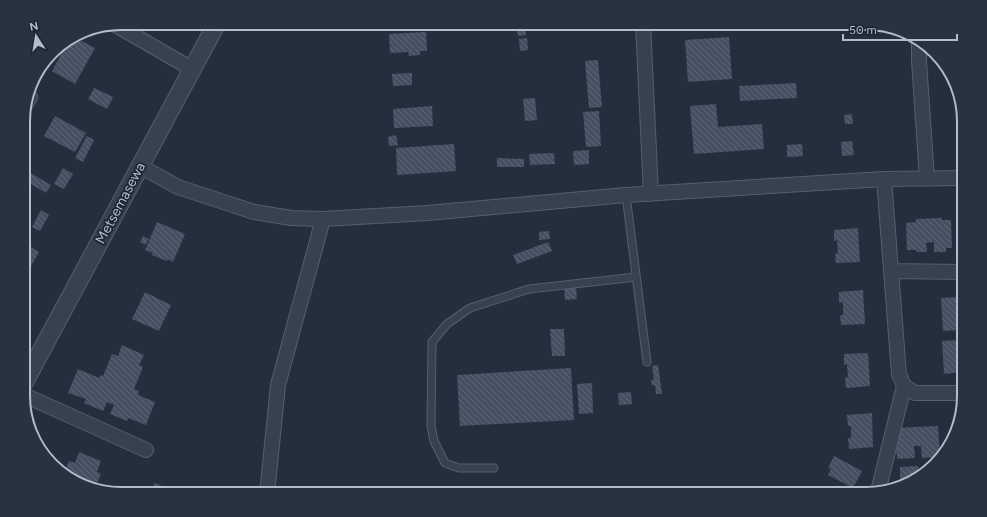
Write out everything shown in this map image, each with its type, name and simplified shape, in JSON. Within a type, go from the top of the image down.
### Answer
[{"type":"street","points":[[124,30],[192,69]]},
{"type":"street","name":"Metsemasewa","points":[[30,372],[213,30]]},
{"type":"street","points":[[644,30],[652,194]]},
{"type":"street","points":[[919,47],[928,178]]},
{"type":"street","points":[[140,166],[178,187],[254,212],[291,218],[323,220],[427,213],[626,195],[884,179],[957,178]]},
{"type":"street","points":[[884,179],[899,374],[904,386],[915,393],[957,393]]},
{"type":"street","points":[[268,487],[278,385],[323,220]]},
{"type":"street","points":[[891,270],[957,272]]},
{"type":"street","points":[[880,486],[904,386]]},
{"type":"street","points":[[30,398],[146,450]]},
{"type":"lane","points":[[626,195],[647,362]]},
{"type":"lane","points":[[494,468],[459,468],[445,463],[434,441],[431,426],[432,342],[447,324],[470,308],[484,303],[529,289],[636,277]]},
{"type":"building","points":[[390,30],[426,30],[390,31]]},
{"type":"building","points":[[517,30],[525,30],[526,35],[518,36]]},
{"type":"building","points":[[426,32],[427,51],[420,51],[420,55],[409,56],[408,52],[390,53],[389,34]]},
{"type":"building","points":[[729,37],[732,79],[688,82],[685,40]]},
{"type":"building","points":[[527,38],[528,50],[520,51],[519,39]]},
{"type":"building","points":[[80,40],[95,48],[75,84],[52,71],[63,52],[76,42]]},
{"type":"building","points":[[598,60],[602,107],[589,108],[585,61]]},
{"type":"building","points":[[412,73],[412,85],[393,86],[392,74]]},
{"type":"building","points":[[796,83],[797,98],[740,101],[739,86]]},
{"type":"building","points":[[94,88],[113,97],[107,109],[88,99]]},
{"type":"building","points":[[535,98],[537,120],[525,121],[523,99]]},
{"type":"building","points":[[716,104],[718,127],[762,124],[764,149],[694,154],[690,106]]},
{"type":"building","points":[[432,106],[433,126],[394,128],[393,109]]},
{"type":"building","points":[[599,111],[601,146],[586,147],[583,112]]},
{"type":"building","points":[[852,114],[853,124],[845,124],[844,115]]},
{"type":"building","points":[[55,116],[86,133],[75,152],[44,136]]},
{"type":"building","points":[[396,135],[398,145],[389,146],[388,137]]},
{"type":"building","points":[[87,136],[94,140],[83,162],[75,158]]},
{"type":"building","points":[[852,141],[854,155],[842,156],[841,142]]},
{"type":"building","points":[[454,144],[456,171],[397,175],[396,148]]},
{"type":"building","points":[[802,144],[803,156],[787,157],[787,145]]},
{"type":"building","points":[[589,150],[589,164],[574,165],[573,151]]},
{"type":"building","points":[[554,153],[555,164],[530,165],[529,154]]},
{"type":"building","points":[[497,158],[524,159],[524,167],[497,167]]},
{"type":"building","points":[[63,168],[73,174],[64,189],[54,184]]},
{"type":"building","points":[[30,173],[51,185],[46,193],[30,184]]},
{"type":"building","points":[[41,210],[49,215],[40,231],[32,227]]},
{"type":"building","points":[[942,218],[942,220],[951,220],[952,248],[946,248],[946,252],[934,252],[934,242],[926,243],[927,252],[907,250],[906,223],[916,222],[916,219]]},
{"type":"building","points":[[157,222],[185,234],[173,262],[168,259],[167,261],[152,255],[153,253],[145,250]]},
{"type":"building","points":[[858,228],[860,262],[836,263],[835,254],[838,253],[837,240],[834,241],[834,230]]},
{"type":"building","points":[[549,231],[550,239],[539,240],[539,232]]},
{"type":"building","points":[[143,236],[149,239],[145,245],[140,242]]},
{"type":"building","points":[[548,242],[552,251],[517,264],[513,255]]},
{"type":"building","points":[[30,247],[39,252],[31,266],[30,265]]},
{"type":"building","points":[[576,287],[577,299],[565,300],[564,288]]},
{"type":"building","points":[[863,290],[865,324],[841,325],[840,315],[843,315],[843,302],[839,303],[839,292]]},
{"type":"building","points":[[145,292],[171,305],[159,331],[132,319]]},
{"type":"building","points":[[957,297],[957,330],[943,331],[941,298]]},
{"type":"building","points":[[550,329],[564,329],[565,356],[552,356]]},
{"type":"building","points":[[957,340],[957,372],[944,374],[942,341]]},
{"type":"building","points":[[122,345],[144,355],[139,365],[143,367],[134,389],[139,391],[138,395],[155,402],[146,425],[128,418],[127,421],[110,414],[114,405],[107,402],[103,411],[84,403],[86,399],[68,393],[78,369],[99,378],[101,375],[103,376],[112,354],[118,356]]},
{"type":"building","points":[[868,353],[870,386],[846,388],[845,378],[848,377],[847,364],[844,365],[844,354]]},
{"type":"building","points":[[658,365],[662,394],[656,394],[655,385],[652,385],[651,380],[654,380],[652,366]]},
{"type":"building","points":[[571,368],[574,420],[460,426],[457,375]]},
{"type":"building","points":[[592,383],[593,413],[579,414],[577,384]]},
{"type":"building","points":[[631,392],[632,404],[619,405],[618,393]]},
{"type":"building","points":[[872,413],[873,447],[849,449],[848,438],[851,438],[851,426],[848,426],[847,415]]},
{"type":"building","points":[[938,426],[940,449],[933,457],[922,458],[921,446],[914,446],[915,458],[897,459],[895,428]]},
{"type":"building","points":[[79,452],[101,461],[97,472],[101,474],[97,484],[81,478],[66,468],[69,461],[75,463]]},
{"type":"building","points":[[834,456],[862,471],[854,487],[851,487],[828,475],[831,469],[828,468]]},
{"type":"building","points":[[918,466],[918,470],[900,480],[900,467]]},
{"type":"building","points":[[155,483],[164,487],[153,487]]}]
